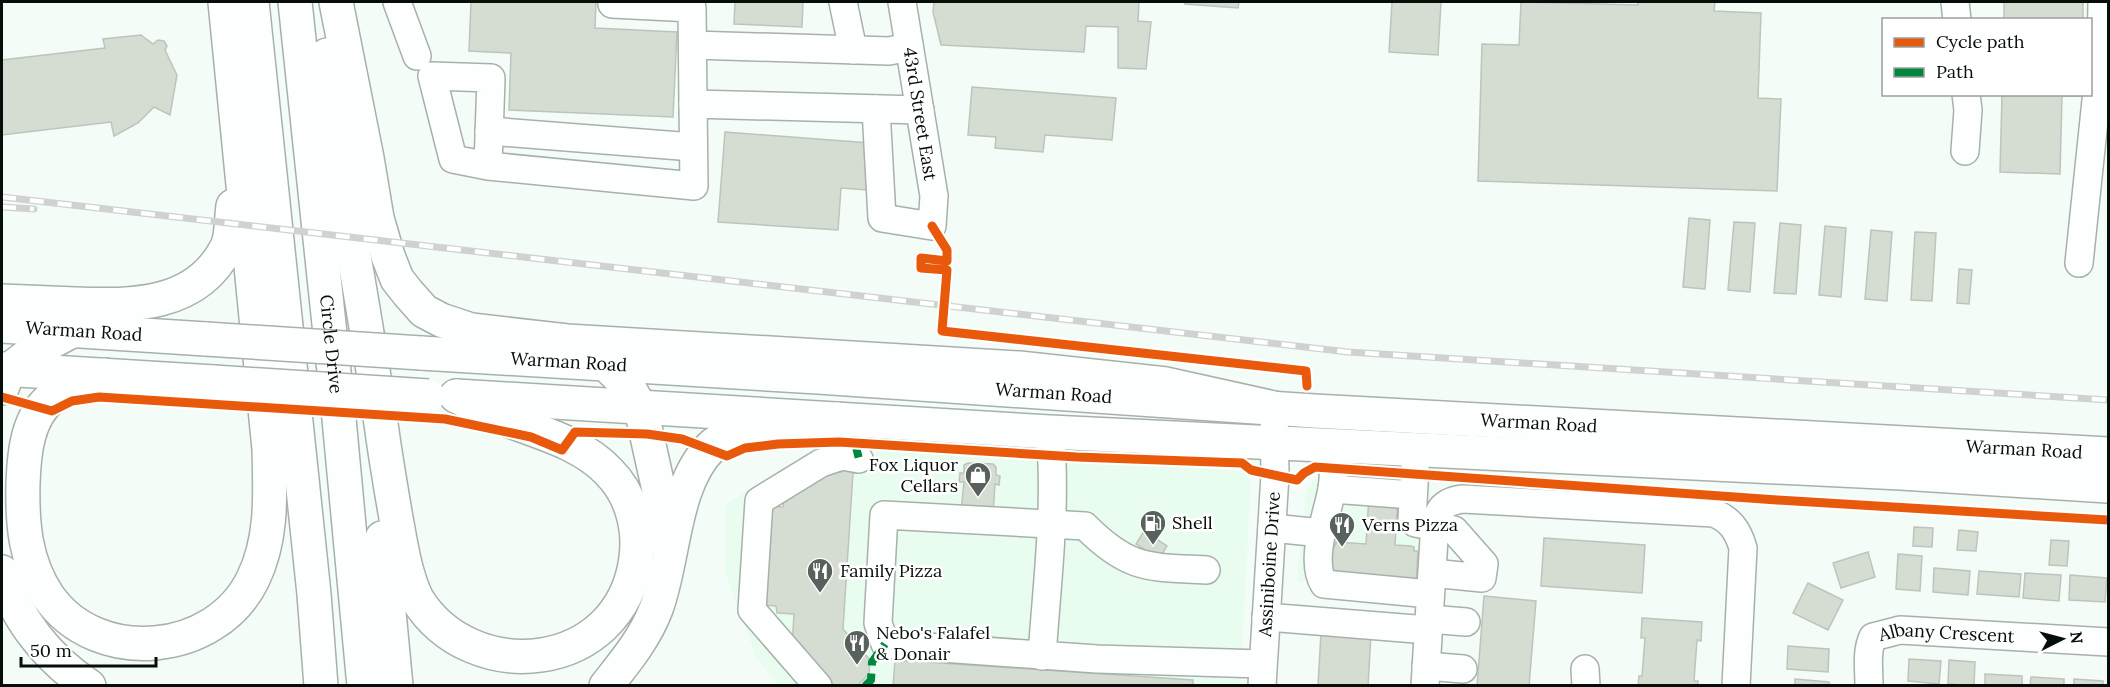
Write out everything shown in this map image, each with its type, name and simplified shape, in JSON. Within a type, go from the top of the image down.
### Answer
[{"type":"main road","points":[[104,375],[53,396],[41,408],[32,424],[26,449],[23,502],[28,554],[38,579],[62,613],[97,636],[124,643],[149,644],[174,641],[194,635],[223,617],[247,590],[261,561],[270,510],[269,449],[225,2]]},
{"type":"main road","points":[[252,2],[314,594],[321,686]]},
{"type":"main road","name":"Circle Drive","points":[[294,2],[340,431],[364,686]]},
{"type":"main road","points":[[321,2],[375,458],[396,686]]},
{"type":"main road","points":[[336,2],[377,218],[388,256],[397,279],[424,311],[441,320],[471,330],[567,341],[1019,368],[1166,384],[1274,408]]},
{"type":"main road","points":[[2,301],[134,304],[156,301],[192,287],[216,265],[228,244],[235,198],[237,130]]},
{"type":"main road","points":[[343,193],[365,315],[401,550],[417,598],[439,629],[479,655],[509,662],[527,663],[545,661],[574,651],[608,625],[618,612],[632,581],[638,547],[633,513],[627,497],[608,470],[580,450],[442,396]]},
{"type":"main road","name":"Warman Road","points":[[2,326],[605,363],[1274,408],[2109,454]]},
{"type":"main road","points":[[4,376],[34,351],[72,331]]},
{"type":"main road","points":[[605,363],[628,386],[641,409],[662,504],[665,540],[663,582]]},
{"type":"main road","name":"Warman Road","points":[[4,376],[104,375],[1050,432],[1901,473],[2109,486]]},
{"type":"main road","points":[[606,686],[643,635],[656,609],[686,490],[694,470],[713,444],[728,438],[838,419]]},
{"type":"main road","points":[[2,572],[16,609],[32,633],[66,669],[89,686]]},
{"type":"street","points":[[397,2],[417,56]]},
{"type":"street","points":[[488,166],[491,78],[432,76],[453,159],[488,166],[694,186],[692,8],[612,4],[612,2]]},
{"type":"street","points":[[843,2],[852,50]]},
{"type":"street","name":"43rd Street East","points":[[876,109],[882,218],[932,226],[934,196],[902,2]]},
{"type":"street","points":[[1955,2],[1957,18]]},
{"type":"street","points":[[2079,263],[2101,53],[2102,2]]},
{"type":"street","points":[[693,45],[890,51],[909,46]]},
{"type":"street","points":[[1965,151],[1968,110],[1966,96]]},
{"type":"street","points":[[693,104],[920,110]]},
{"type":"street","points":[[489,131],[693,147]]},
{"type":"street","name":"Assiniboine Drive","points":[[1262,675],[1272,528],[1274,408]]},
{"type":"street","points":[[1042,656],[1051,525],[1050,432]]},
{"type":"street","points":[[1334,447],[1332,489],[1322,533],[1318,569],[1324,584],[1430,604],[1466,622]]},
{"type":"street","points":[[1266,617],[1430,604],[1484,575],[1485,564],[1454,530],[1415,523],[1412,520],[1416,450]]},
{"type":"street","points":[[818,686],[752,610],[759,501],[821,463],[842,456],[859,459]]},
{"type":"street","points":[[1332,489],[1413,495]]},
{"type":"street","points":[[1463,669],[1425,676],[1435,526],[1438,513],[1443,505],[1452,500],[1463,499],[1714,513],[1724,517],[1733,525],[1743,548],[1736,686]]},
{"type":"street","points":[[1206,570],[1142,566],[1105,545],[1085,526],[884,515],[878,623],[885,644],[1148,662],[1262,675]]},
{"type":"street","points":[[1272,528],[1322,533]]},
{"type":"street","name":"Albany Crescent","points":[[1869,686],[1868,646],[1873,637],[1884,632],[1900,630],[2109,642]]},
{"type":"shaded area","points":[[839,444],[1243,471],[1251,482],[1240,685],[778,685],[756,657],[725,573],[726,504],[815,448]]},
{"type":"shaded area","points":[[1314,479],[1431,483],[1425,584],[1297,581],[1306,491]]},
{"type":"building","points":[[471,2],[596,2],[595,28],[677,32],[673,117],[509,110],[511,53],[469,51]]},
{"type":"building","points":[[735,2],[803,2],[802,27],[734,24]]},
{"type":"building","points":[[934,2],[1139,2],[1138,21],[1151,22],[1146,69],[1118,68],[1118,27],[1086,26],[1084,52],[941,45],[933,12]]},
{"type":"building","points":[[1185,2],[1239,2],[1238,8],[1185,4]]},
{"type":"building","points":[[1392,2],[1441,2],[1438,55],[1389,52]]},
{"type":"building","points":[[1521,2],[1638,5],[1638,2],[1715,2],[1714,11],[1761,13],[1758,98],[1781,99],[1777,191],[1478,181],[1482,44],[1519,45]]},
{"type":"building","points":[[2004,2],[2083,2],[2083,18],[2004,18]]},
{"type":"building","points":[[141,35],[153,44],[158,40],[164,41],[167,46],[165,50],[177,75],[170,115],[154,107],[138,123],[114,136],[111,122],[2,135],[2,60],[105,48],[103,39]]},
{"type":"building","points":[[972,87],[1116,98],[1112,140],[1045,135],[1043,152],[995,148],[996,137],[968,135]]},
{"type":"building","points":[[2002,96],[2062,96],[2060,174],[2000,172]]},
{"type":"building","points":[[725,132],[870,143],[867,190],[841,188],[838,230],[718,222]]},
{"type":"building","points":[[1689,218],[1710,220],[1705,289],[1683,287]]},
{"type":"building","points":[[1734,222],[1755,223],[1750,292],[1728,290]]},
{"type":"building","points":[[1780,223],[1801,225],[1796,294],[1774,293]]},
{"type":"building","points":[[1825,226],[1846,228],[1841,297],[1819,295]]},
{"type":"building","points":[[1871,230],[1892,232],[1887,301],[1865,299]]},
{"type":"building","points":[[1915,232],[1936,233],[1932,301],[1911,300]]},
{"type":"building","points":[[1959,269],[1972,270],[1969,304],[1957,303]]},
{"type":"building","name":"Fox Liquor Cellars","points":[[968,463],[993,464],[996,467],[996,475],[1000,476],[999,485],[995,484],[993,514],[961,512],[964,482],[959,482],[960,473],[964,473],[964,465]]},
{"type":"building","points":[[841,467],[858,468],[857,473],[853,473],[843,629],[870,660],[869,674],[857,686],[825,686],[792,647],[794,614],[777,613],[776,606],[762,605],[767,506],[783,507],[784,490],[802,491],[802,479],[820,480],[820,470],[841,472]]},
{"type":"building","points":[[1369,495],[1398,496],[1395,545],[1411,546],[1414,547],[1414,551],[1418,551],[1416,583],[1330,578],[1331,546],[1335,546],[1336,542],[1366,544]]},
{"type":"building","points":[[1914,527],[1933,528],[1932,547],[1913,546]]},
{"type":"building","points":[[1959,530],[1978,532],[1976,551],[1957,550]]},
{"type":"building","points":[[1144,531],[1167,546],[1159,559],[1136,544]]},
{"type":"building","points":[[1544,538],[1645,545],[1642,593],[1541,586]]},
{"type":"building","points":[[2051,540],[2069,541],[2067,566],[2049,565]]},
{"type":"building","points":[[1868,552],[1875,577],[1841,588],[1833,563]]},
{"type":"building","points":[[1898,554],[1922,556],[1920,591],[1896,589]]},
{"type":"building","points":[[1934,568],[1970,571],[1968,595],[1933,592]]},
{"type":"building","points":[[1979,571],[2021,574],[2019,597],[1977,594]]},
{"type":"building","points":[[2025,573],[2061,575],[2059,601],[2023,598]]},
{"type":"building","points":[[2070,575],[2107,578],[2105,602],[2069,600]]},
{"type":"building","points":[[1808,583],[1843,600],[1828,630],[1793,613]]},
{"type":"building","points":[[1484,596],[1536,601],[1529,686],[1477,686]]},
{"type":"building","points":[[1642,618],[1702,622],[1701,641],[1697,640],[1694,681],[1698,681],[1698,686],[1638,686],[1639,676],[1642,676],[1645,638],[1641,638]]},
{"type":"building","points":[[1321,632],[1371,635],[1368,686],[1318,686]]},
{"type":"building","points":[[1788,646],[1829,649],[1828,672],[1787,669]]},
{"type":"building","points":[[1909,659],[1941,661],[1939,684],[1908,681]]},
{"type":"building","points":[[895,660],[1193,680],[1193,686],[893,686]]},
{"type":"building","points":[[1949,660],[1975,662],[1974,686],[1948,684]]},
{"type":"building","points":[[1985,674],[2022,676],[2022,686],[1985,686]]},
{"type":"building","points":[[2031,677],[2064,679],[2064,686],[2030,686]]},
{"type":"building","points":[[1795,679],[1829,682],[1829,686],[1795,686]]},
{"type":"building","points":[[2074,679],[2103,681],[2103,686],[2074,686]]},
{"type":"railway","points":[[2,197],[1348,352],[2108,400]]},
{"type":"railway","points":[[2,207],[34,209]]},
{"type":"marked path","points":[[855,443],[859,459]]},
{"type":"marked path","points":[[865,686],[871,680],[872,662],[885,644]]},
{"type":"cycle path","points":[[932,226],[947,250],[947,261],[921,258],[921,268],[947,270],[942,331],[1306,371],[1307,386]]},
{"type":"cycle path","points":[[2,397],[52,411],[72,401],[99,397],[445,419],[531,437],[562,450],[575,432],[647,434],[682,439],[727,456],[745,448],[778,444],[839,442],[1077,457],[1242,463],[1251,470],[1297,480],[1315,467],[1777,500],[2108,520]]},
{"type":"place","name":"Fox Liquor Cellars","points":[[978,498]]},
{"type":"place","name":"Shell","points":[[1153,546]]},
{"type":"place","name":"Verns Pizza","points":[[1342,548]]},
{"type":"place","name":"Family Pizza","points":[[820,594]]},
{"type":"place","name":"Nebo's Falafel & Donair","points":[[857,666]]}]
